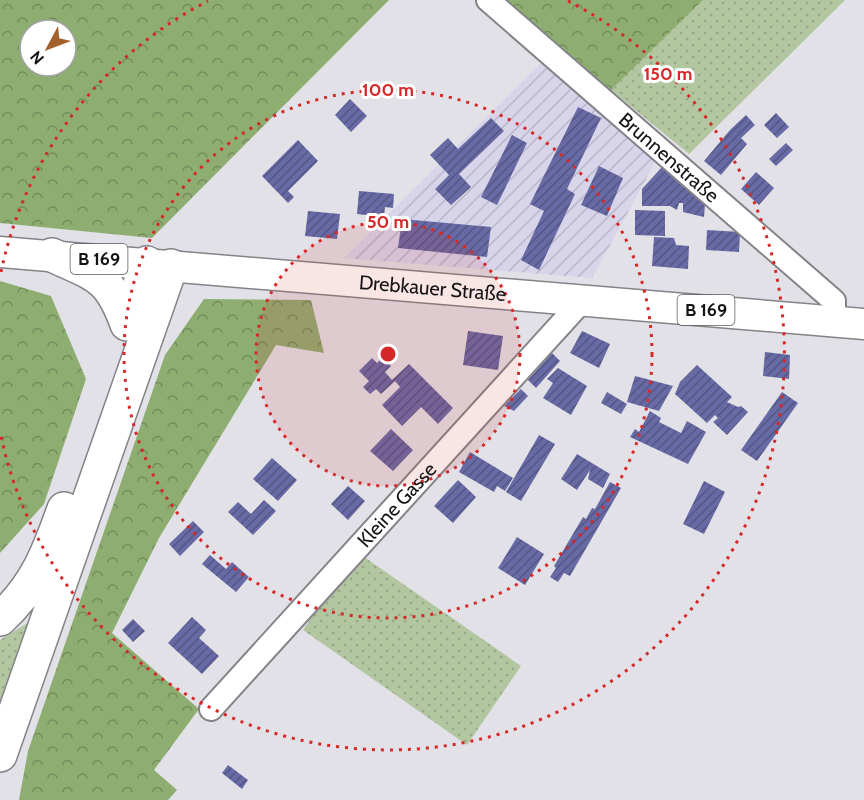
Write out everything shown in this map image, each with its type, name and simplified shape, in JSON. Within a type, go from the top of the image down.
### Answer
[{"type":"highway","points":[[52,255],[101,278],[117,296],[127,324]]},
{"type":"highway","points":[[0,619],[29,590],[52,543],[127,324],[159,264]]},
{"type":"highway","points":[[0,755],[159,264]]},
{"type":"main road","name":"Drebkauer Straße","points":[[0,252],[864,324]]},
{"type":"street","name":"Brunnenstraße","points":[[488,0],[834,301],[834,322]]},
{"type":"street","name":"Kleine Gasse","points":[[211,709],[583,300]]},
{"type":"shaded area","points":[[544,60],[657,159],[592,278],[344,258]]},
{"type":"green space","points":[[0,0],[389,0],[152,238],[0,223]]},
{"type":"green space","points":[[506,0],[703,0],[611,90]]},
{"type":"green space","points":[[703,0],[845,0],[689,154],[611,90]]},
{"type":"green space","points":[[0,281],[51,296],[86,379],[44,504],[0,553]]},
{"type":"green space","points":[[204,299],[311,300],[324,353],[276,345],[159,538],[112,633],[199,709],[154,770],[177,790],[168,800],[19,800],[28,751],[165,355]]},
{"type":"green space","points":[[357,552],[521,666],[467,745],[303,630]]},
{"type":"green space","points":[[29,622],[0,712],[0,640]]},
{"type":"building","points":[[350,99],[367,116],[351,132],[335,115]]},
{"type":"building","points":[[578,107],[601,118],[567,189],[575,194],[539,270],[521,260],[544,211],[530,204]]},
{"type":"building","points":[[776,113],[789,127],[777,138],[764,125]]},
{"type":"building","points":[[746,115],[755,125],[741,138],[747,144],[721,175],[704,161]]},
{"type":"building","points":[[491,118],[504,131],[459,174],[471,187],[451,205],[435,189],[449,175],[430,155],[448,138],[458,149]]},
{"type":"building","points":[[512,135],[527,143],[497,205],[481,197]]},
{"type":"building","points":[[298,140],[318,161],[288,191],[294,197],[288,203],[262,176]]},
{"type":"building","points":[[786,143],[793,150],[776,166],[769,159]]},
{"type":"building","points":[[599,166],[623,178],[607,216],[581,205]]},
{"type":"building","points":[[662,167],[705,204],[704,217],[683,212],[683,203],[679,203],[677,210],[670,206],[642,206],[642,189]]},
{"type":"building","points":[[756,172],[774,188],[759,205],[741,189]]},
{"type":"building","points":[[359,191],[394,194],[393,208],[385,207],[384,217],[357,214]]},
{"type":"building","points":[[635,210],[665,211],[665,236],[635,235]]},
{"type":"building","points":[[308,211],[340,214],[337,239],[305,236]]},
{"type":"building","points":[[402,219],[491,227],[487,257],[398,248]]},
{"type":"building","points":[[707,230],[740,232],[739,252],[706,250]]},
{"type":"building","points":[[654,237],[674,238],[676,245],[689,246],[688,269],[652,266]]},
{"type":"building","points":[[468,331],[503,336],[498,370],[463,365]]},
{"type":"building","points":[[582,331],[610,344],[599,368],[570,353]]},
{"type":"building","points":[[765,352],[790,355],[789,379],[763,376]]},
{"type":"building","points":[[552,353],[560,361],[536,388],[528,380]]},
{"type":"building","points":[[383,357],[391,366],[385,372],[392,380],[409,364],[453,408],[438,424],[421,407],[402,426],[382,405],[400,387],[395,381],[381,394],[376,389],[370,394],[363,387],[369,381],[359,371],[372,358],[377,363]]},
{"type":"building","points":[[697,365],[732,397],[727,402],[741,406],[748,412],[727,435],[713,422],[718,418],[715,415],[707,423],[675,394],[680,382]]},
{"type":"building","points":[[558,368],[587,386],[571,415],[543,398],[553,383],[547,379]]},
{"type":"building","points":[[635,376],[673,386],[659,411],[627,402]]},
{"type":"building","points":[[521,389],[528,396],[514,411],[504,406]]},
{"type":"building","points":[[607,392],[627,404],[621,414],[601,403]]},
{"type":"building","points":[[782,392],[798,403],[757,461],[741,450]]},
{"type":"building","points":[[650,411],[661,418],[659,422],[681,433],[687,421],[706,432],[688,464],[630,437],[635,429],[639,432]]},
{"type":"building","points":[[391,429],[413,450],[393,471],[370,451]]},
{"type":"building","points":[[539,435],[555,444],[521,501],[506,492]]},
{"type":"building","points":[[470,452],[513,478],[505,491],[497,486],[494,492],[459,472]]},
{"type":"building","points":[[577,454],[610,474],[603,488],[588,479],[590,470],[577,490],[561,479]]},
{"type":"building","points":[[272,458],[297,480],[278,501],[253,479]]},
{"type":"building","points":[[458,480],[476,497],[453,523],[434,506]]},
{"type":"building","points":[[704,481],[725,492],[704,534],[683,524]]},
{"type":"building","points":[[610,482],[621,488],[570,576],[564,573],[558,582],[550,577],[556,568],[554,566],[583,517],[586,519],[592,508],[595,509]]},
{"type":"building","points":[[348,486],[365,501],[348,520],[331,504]]},
{"type":"building","points":[[264,500],[276,511],[253,535],[228,512],[238,502],[251,514]]},
{"type":"building","points":[[193,521],[204,532],[180,556],[169,544]]},
{"type":"building","points":[[517,537],[544,554],[525,585],[498,568]]},
{"type":"building","points":[[210,555],[226,569],[232,562],[249,577],[236,592],[202,564]]},
{"type":"building","points":[[192,617],[206,630],[199,638],[219,656],[202,674],[168,643]]},
{"type":"building","points":[[133,619],[145,631],[133,642],[122,630]]},
{"type":"building","points":[[228,765],[248,780],[242,789],[222,773]]}]
